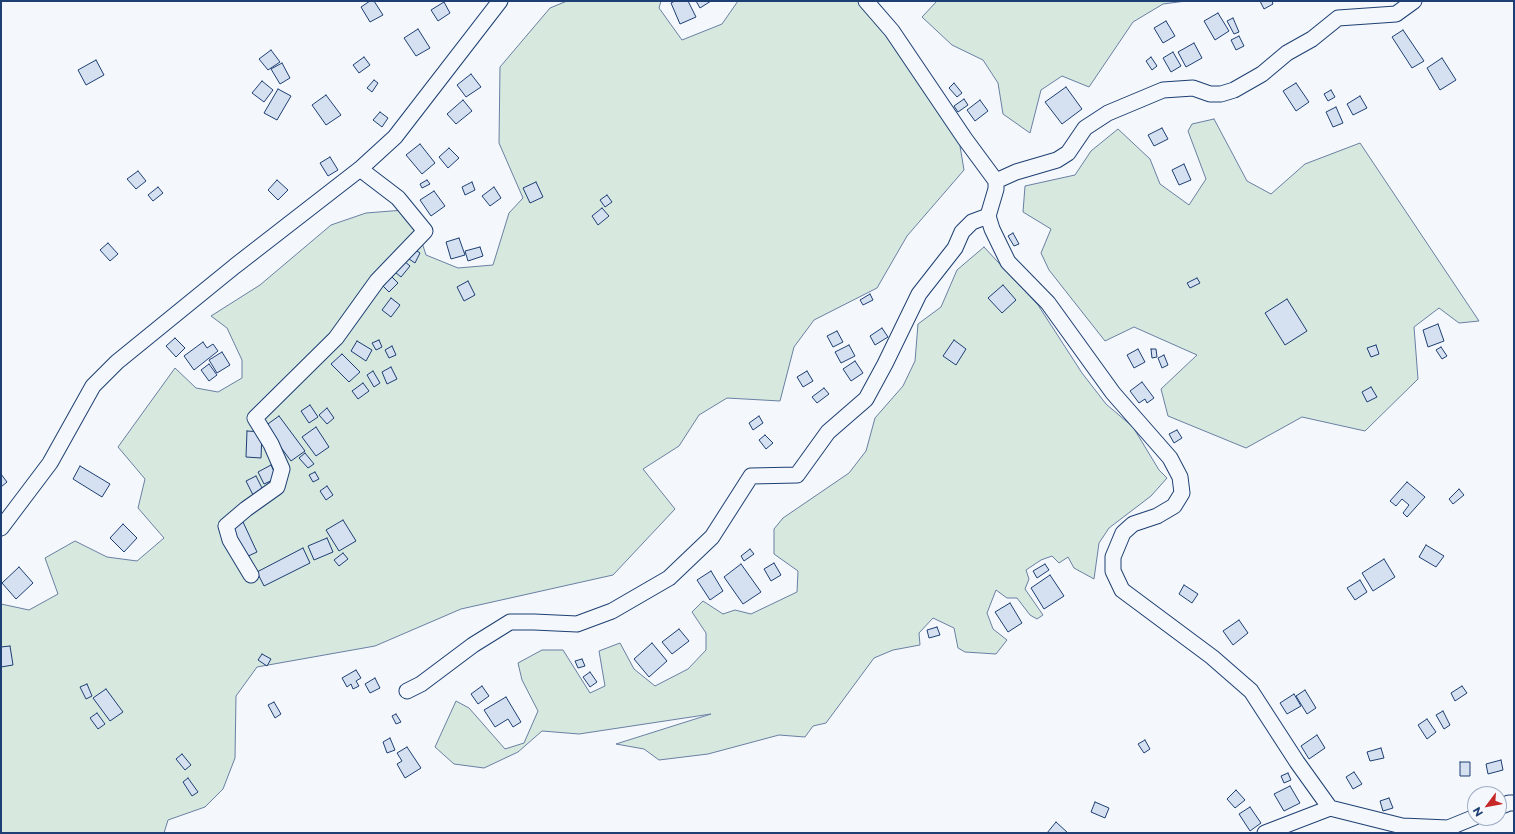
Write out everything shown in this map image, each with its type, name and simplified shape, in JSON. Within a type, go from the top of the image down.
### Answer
[{"type":"street","points":[[1,528],[50,463],[93,386],[112,367],[235,266],[360,169],[395,136],[500,1]]},
{"type":"street","points":[[866,1],[892,31],[965,139],[996,181],[996,189],[988,216],[992,229],[1008,262],[1048,303],[1113,393],[1170,458],[1180,477],[1182,493],[1174,506],[1157,516],[1133,524],[1123,533],[1112,557],[1113,571],[1122,590],[1212,657],[1251,691],[1297,762],[1330,808]]},
{"type":"street","points":[[996,181],[1016,172],[1058,160],[1068,153],[1085,128],[1108,113],[1163,90],[1193,88],[1210,94],[1234,90],[1262,74],[1287,53],[1312,39],[1338,18],[1396,14],[1414,1]]},
{"type":"street","points":[[252,575],[230,540],[226,526],[246,509],[277,487],[282,469],[271,444],[255,418],[336,338],[377,281],[426,231],[398,198],[360,169]]},
{"type":"street","points":[[407,691],[421,684],[473,645],[510,622],[577,624],[612,611],[669,578],[712,537],[751,476],[797,475],[828,432],[866,399],[919,294],[955,248],[962,232],[972,222],[988,216]]},
{"type":"street","points":[[1265,833],[1330,808],[1402,826],[1448,828],[1467,820]]},
{"type":"shaded area","points":[[567,1],[661,1],[659,8],[682,40],[722,24],[738,1],[857,1],[871,8],[957,128],[964,170],[907,236],[877,288],[814,320],[794,347],[780,401],[727,398],[699,415],[679,446],[643,469],[675,509],[613,575],[461,609],[375,646],[257,667],[236,696],[235,758],[223,789],[205,807],[168,820],[164,833],[1,833],[1,604],[29,610],[58,594],[45,558],[75,541],[107,557],[137,561],[164,538],[138,508],[145,479],[118,447],[175,368],[196,388],[218,392],[242,378],[242,360],[227,328],[211,316],[260,285],[331,225],[366,213],[404,210],[416,224],[426,255],[458,268],[493,265],[509,213],[523,198],[499,143],[500,67],[550,8]]},
{"type":"shaded area","points":[[937,1],[1186,1],[1163,4],[1133,22],[1089,87],[1062,76],[1041,90],[1030,133],[1003,114],[998,83],[983,60],[952,45],[922,17]]},
{"type":"shaded area","points":[[1214,119],[1247,181],[1271,194],[1305,164],[1360,143],[1479,321],[1459,323],[1439,308],[1414,327],[1418,379],[1365,431],[1302,417],[1246,448],[1168,416],[1161,389],[1197,355],[1134,327],[1105,341],[1049,270],[1041,253],[1051,229],[1023,212],[1025,186],[1075,175],[1091,151],[1118,129],[1150,159],[1160,184],[1189,205],[1206,179],[1188,131],[1192,124]]},
{"type":"shaded area","points":[[984,247],[1038,305],[1082,373],[1106,404],[1133,427],[1159,470],[1167,478],[1151,496],[1109,528],[1099,543],[1094,579],[1074,568],[1068,557],[1059,563],[1052,556],[1041,560],[1026,570],[1029,579],[1025,589],[1043,615],[1037,619],[1030,615],[1017,598],[1007,598],[996,590],[987,613],[993,629],[1007,640],[996,654],[965,652],[958,648],[954,628],[933,618],[919,633],[920,645],[893,650],[874,658],[826,723],[813,726],[805,737],[779,735],[708,754],[659,760],[644,749],[616,744],[711,714],[579,734],[542,731],[518,752],[484,768],[454,764],[435,747],[456,701],[469,708],[505,749],[524,743],[538,711],[522,680],[518,663],[542,650],[563,650],[590,693],[605,686],[599,651],[620,643],[634,669],[655,686],[688,669],[706,650],[706,633],[692,612],[703,601],[723,614],[735,610],[751,614],[797,592],[798,571],[774,554],[774,529],[783,518],[849,473],[866,451],[875,418],[903,386],[915,361],[918,324],[941,307],[957,270]]},
{"type":"building","points":[[370,1],[374,1],[383,15],[370,22],[361,7]]},
{"type":"building","points":[[675,1],[688,1],[696,17],[680,24],[671,3]]},
{"type":"building","points":[[696,1],[711,1],[700,8]]},
{"type":"building","points":[[1260,1],[1272,1],[1273,4],[1264,9]]},
{"type":"building","points":[[444,2],[450,13],[438,21],[431,10]]},
{"type":"building","points":[[1218,13],[1229,31],[1215,40],[1204,21]]},
{"type":"building","points":[[1233,18],[1239,32],[1234,34],[1227,21]]},
{"type":"building","points":[[1166,21],[1175,36],[1163,43],[1154,28]]},
{"type":"building","points":[[418,29],[430,48],[416,56],[404,38]]},
{"type":"building","points":[[1403,30],[1424,61],[1412,68],[1392,37]]},
{"type":"building","points":[[1239,36],[1244,46],[1236,50],[1231,40]]},
{"type":"building","points":[[1194,43],[1202,58],[1186,67],[1178,52]]},
{"type":"building","points":[[271,50],[280,62],[268,70],[259,59]]},
{"type":"building","points":[[1173,52],[1181,66],[1171,72],[1163,58]]},
{"type":"building","points":[[364,57],[370,65],[359,73],[353,65]]},
{"type":"building","points":[[1151,57],[1157,66],[1152,70],[1146,61]]},
{"type":"building","points":[[1442,58],[1456,80],[1440,90],[1427,68]]},
{"type":"building","points":[[96,60],[104,75],[86,85],[78,70]]},
{"type":"building","points":[[282,63],[290,78],[280,84],[271,69]]},
{"type":"building","points":[[471,74],[481,87],[466,97],[457,85]]},
{"type":"building","points":[[374,80],[378,83],[372,92],[367,88]]},
{"type":"building","points":[[262,81],[273,90],[264,102],[252,93]]},
{"type":"building","points":[[954,83],[962,93],[957,97],[949,88]]},
{"type":"building","points":[[1296,83],[1309,102],[1296,111],[1283,91]]},
{"type":"building","points":[[1066,87],[1082,109],[1062,124],[1045,102]]},
{"type":"building","points":[[278,89],[291,96],[277,120],[264,113]]},
{"type":"building","points":[[1331,90],[1335,97],[1328,101],[1324,94]]},
{"type":"building","points":[[326,95],[341,115],[326,125],[312,105]]},
{"type":"building","points":[[1360,96],[1367,108],[1353,115],[1347,104]]},
{"type":"building","points":[[964,99],[968,105],[958,112],[954,106]]},
{"type":"building","points":[[463,100],[472,111],[456,124],[447,114]]},
{"type":"building","points":[[980,100],[988,111],[975,121],[967,110]]},
{"type":"building","points":[[1336,107],[1343,123],[1333,127],[1326,112]]},
{"type":"building","points":[[380,112],[388,118],[382,127],[373,120]]},
{"type":"building","points":[[1162,128],[1168,139],[1154,146],[1148,135]]},
{"type":"building","points":[[420,144],[435,163],[422,174],[406,155]]},
{"type":"building","points":[[449,148],[459,158],[448,168],[439,157]]},
{"type":"building","points":[[330,157],[338,170],[328,176],[320,163]]},
{"type":"building","points":[[1184,164],[1191,180],[1179,185],[1172,170]]},
{"type":"building","points":[[138,171],[146,181],[136,189],[127,179]]},
{"type":"building","points":[[277,180],[288,190],[278,200],[268,190]]},
{"type":"building","points":[[427,180],[430,184],[422,188],[420,184]]},
{"type":"building","points":[[472,182],[475,190],[465,195],[462,187]]},
{"type":"building","points":[[536,182],[543,197],[530,203],[523,188]]},
{"type":"building","points":[[158,187],[163,193],[153,201],[148,195]]},
{"type":"building","points":[[494,187],[501,198],[490,206],[482,196]]},
{"type":"building","points":[[434,191],[445,206],[431,216],[420,200]]},
{"type":"building","points":[[607,195],[612,202],[605,207],[600,200]]},
{"type":"building","points":[[602,208],[609,216],[598,225],[592,216]]},
{"type":"building","points":[[1013,233],[1019,244],[1014,246],[1008,236]]},
{"type":"building","points":[[459,238],[465,255],[451,259],[446,242]]},
{"type":"building","points":[[108,243],[118,254],[110,261],[100,250]]},
{"type":"building","points":[[480,247],[483,256],[468,261],[465,251]]},
{"type":"building","points":[[414,249],[420,253],[415,263],[409,259]]},
{"type":"building","points":[[404,261],[410,266],[401,277],[395,272]]},
{"type":"building","points":[[391,276],[398,283],[389,292],[382,285]]},
{"type":"building","points":[[1197,278],[1200,283],[1190,288],[1187,283]]},
{"type":"building","points":[[468,281],[475,295],[464,301],[457,287]]},
{"type":"building","points":[[1003,285],[1016,300],[1002,313],[988,298]]},
{"type":"building","points":[[870,294],[873,300],[863,305],[860,300]]},
{"type":"building","points":[[391,298],[400,305],[391,317],[382,310]]},
{"type":"building","points":[[1287,299],[1307,331],[1285,345],[1265,313]]},
{"type":"building","points":[[1438,324],[1444,341],[1428,347],[1423,330]]},
{"type":"building","points":[[882,328],[888,337],[875,345],[870,336]]},
{"type":"building","points":[[837,331],[843,342],[833,347],[827,336]]},
{"type":"building","points":[[175,338],[185,348],[176,357],[166,346]]},
{"type":"building","points":[[379,340],[382,347],[376,350],[372,343]]},
{"type":"building","points":[[954,340],[966,349],[956,365],[943,356]]},
{"type":"building","points":[[357,341],[372,350],[366,361],[351,351]]},
{"type":"building","points":[[203,342],[207,348],[213,344],[218,351],[194,370],[184,356]]},
{"type":"building","points":[[849,345],[855,356],[841,363],[835,352]]},
{"type":"building","points":[[1376,345],[1379,354],[1371,357],[1367,348]]},
{"type":"building","points":[[392,346],[396,355],[389,358],[385,350]]},
{"type":"building","points":[[1441,347],[1447,356],[1442,359],[1436,350]]},
{"type":"building","points":[[1138,349],[1145,362],[1134,368],[1127,355]]},
{"type":"building","points":[[1151,349],[1156,349],[1157,357],[1152,358]]},
{"type":"building","points":[[222,352],[230,365],[217,373],[209,360]]},
{"type":"building","points":[[342,354],[360,372],[349,382],[331,364]]},
{"type":"building","points":[[1164,355],[1168,365],[1162,368],[1158,358]]},
{"type":"building","points":[[855,361],[863,373],[851,381],[843,369]]},
{"type":"building","points":[[209,364],[217,375],[209,381],[201,370]]},
{"type":"building","points":[[391,367],[397,379],[387,384],[382,372]]},
{"type":"building","points":[[373,371],[380,383],[374,387],[367,375]]},
{"type":"building","points":[[807,371],[813,381],[803,387],[797,377]]},
{"type":"building","points":[[1142,382],[1154,398],[1147,403],[1145,399],[1139,403],[1130,391]]},
{"type":"building","points":[[363,383],[369,391],[358,399],[352,391]]},
{"type":"building","points":[[1371,387],[1377,397],[1367,402],[1362,392]]},
{"type":"building","points":[[824,388],[829,394],[817,403],[812,397]]},
{"type":"building","points":[[310,405],[318,417],[309,423],[301,411]]},
{"type":"building","points":[[327,408],[334,418],[327,424],[319,415]]},
{"type":"building","points":[[279,416],[305,451],[291,461],[265,426]]},
{"type":"building","points":[[759,416],[763,423],[753,430],[749,423]]},
{"type":"building","points":[[316,427],[329,447],[316,456],[302,437]]},
{"type":"building","points":[[1177,430],[1182,438],[1174,443],[1169,434]]},
{"type":"building","points":[[247,431],[262,432],[261,458],[246,457]]},
{"type":"building","points":[[765,435],[773,443],[766,449],[759,440]]},
{"type":"building","points":[[305,453],[314,464],[308,468],[299,458]]},
{"type":"building","points":[[271,465],[277,478],[264,484],[258,472]]},
{"type":"building","points":[[80,466],[110,484],[102,497],[73,479]]},
{"type":"building","points":[[315,472],[319,479],[313,482],[309,475]]},
{"type":"building","points":[[1,474],[7,482],[1,487]]},
{"type":"building","points":[[256,476],[263,490],[253,495],[246,481]]},
{"type":"building","points":[[1407,482],[1425,497],[1407,517],[1403,513],[1409,505],[1402,499],[1396,506],[1390,501]]},
{"type":"building","points":[[327,486],[333,495],[326,500],[320,491]]},
{"type":"building","points":[[1459,489],[1464,495],[1453,504],[1449,499]]},
{"type":"building","points":[[343,520],[356,541],[339,551],[326,530]]},
{"type":"building","points":[[243,522],[257,552],[244,558],[229,528]]},
{"type":"building","points":[[123,524],[137,538],[124,552],[110,538]]},
{"type":"building","points":[[327,538],[333,552],[314,560],[308,546]]},
{"type":"building","points":[[1426,545],[1444,556],[1436,567],[1419,557]]},
{"type":"building","points":[[303,548],[310,563],[264,586],[257,572]]},
{"type":"building","points":[[750,549],[754,554],[744,561],[741,556]]},
{"type":"building","points":[[343,553],[348,559],[339,566],[334,560]]},
{"type":"building","points":[[1384,559],[1395,577],[1373,591],[1362,573]]},
{"type":"building","points":[[774,563],[781,575],[771,581],[764,569]]},
{"type":"building","points":[[741,564],[761,592],[743,604],[724,577]]},
{"type":"building","points":[[1045,564],[1049,570],[1037,578],[1033,571]]},
{"type":"building","points":[[19,567],[33,583],[16,599],[2,583]]},
{"type":"building","points":[[711,571],[723,591],[710,600],[697,580]]},
{"type":"building","points":[[1050,575],[1064,596],[1044,609],[1031,588]]},
{"type":"building","points":[[1360,580],[1367,592],[1355,600],[1347,588]]},
{"type":"building","points":[[1184,585],[1198,594],[1192,603],[1179,594]]},
{"type":"building","points":[[1010,603],[1022,623],[1008,632],[995,612]]},
{"type":"building","points":[[1239,620],[1248,633],[1233,645],[1223,631]]},
{"type":"building","points":[[937,627],[940,635],[929,638],[927,630]]},
{"type":"building","points":[[679,629],[689,641],[672,654],[662,642]]},
{"type":"building","points":[[652,643],[667,661],[649,677],[634,659]]},
{"type":"building","points":[[10,646],[13,665],[1,667],[1,647]]},
{"type":"building","points":[[262,654],[271,659],[267,666],[258,660]]},
{"type":"building","points":[[582,659],[585,666],[578,668],[575,661]]},
{"type":"building","points":[[356,670],[361,678],[356,681],[359,686],[353,689],[351,684],[347,687],[342,678]]},
{"type":"building","points":[[590,672],[597,682],[590,687],[583,677]]},
{"type":"building","points":[[375,678],[380,688],[370,693],[365,684]]},
{"type":"building","points":[[87,684],[92,696],[86,699],[80,687]]},
{"type":"building","points":[[482,686],[489,696],[478,704],[471,694]]},
{"type":"building","points":[[1462,686],[1467,693],[1455,701],[1451,693]]},
{"type":"building","points":[[106,689],[123,712],[110,721],[93,698]]},
{"type":"building","points":[[1305,690],[1316,708],[1307,714],[1296,696]]},
{"type":"building","points":[[1294,694],[1301,706],[1287,714],[1280,703]]},
{"type":"building","points":[[506,697],[521,722],[513,727],[508,719],[495,727],[484,710]]},
{"type":"building","points":[[274,702],[281,714],[275,718],[268,705]]},
{"type":"building","points":[[1443,711],[1450,725],[1444,729],[1436,715]]},
{"type":"building","points":[[97,713],[105,724],[98,729],[90,718]]},
{"type":"building","points":[[396,714],[401,722],[396,724],[392,716]]},
{"type":"building","points":[[1427,719],[1436,732],[1427,739],[1418,725]]},
{"type":"building","points":[[1317,735],[1325,748],[1309,759],[1301,746]]},
{"type":"building","points":[[390,738],[395,750],[387,753],[383,742]]},
{"type":"building","points":[[1145,740],[1150,749],[1144,753],[1138,744]]},
{"type":"building","points":[[407,747],[421,768],[405,778],[397,764],[402,761],[397,753]]},
{"type":"building","points":[[1381,748],[1384,758],[1370,761],[1367,752]]},
{"type":"building","points":[[182,754],[191,765],[185,770],[176,759]]},
{"type":"building","points":[[1501,760],[1503,770],[1488,774],[1486,764]]},
{"type":"building","points":[[1460,762],[1470,762],[1470,776],[1460,776]]},
{"type":"building","points":[[1354,772],[1362,784],[1353,789],[1346,777]]},
{"type":"building","points":[[1288,773],[1291,780],[1284,783],[1281,776]]},
{"type":"building","points":[[188,778],[198,792],[192,796],[183,782]]},
{"type":"building","points":[[1290,786],[1300,803],[1284,811],[1274,794]]},
{"type":"building","points":[[1236,790],[1245,800],[1235,808],[1227,799]]},
{"type":"building","points":[[1389,798],[1393,808],[1383,811],[1380,801]]},
{"type":"building","points":[[1095,802],[1109,808],[1105,818],[1091,812]]},
{"type":"building","points":[[1250,807],[1261,823],[1250,831],[1239,814]]},
{"type":"building","points":[[1056,822],[1068,833],[1047,833]]}]
